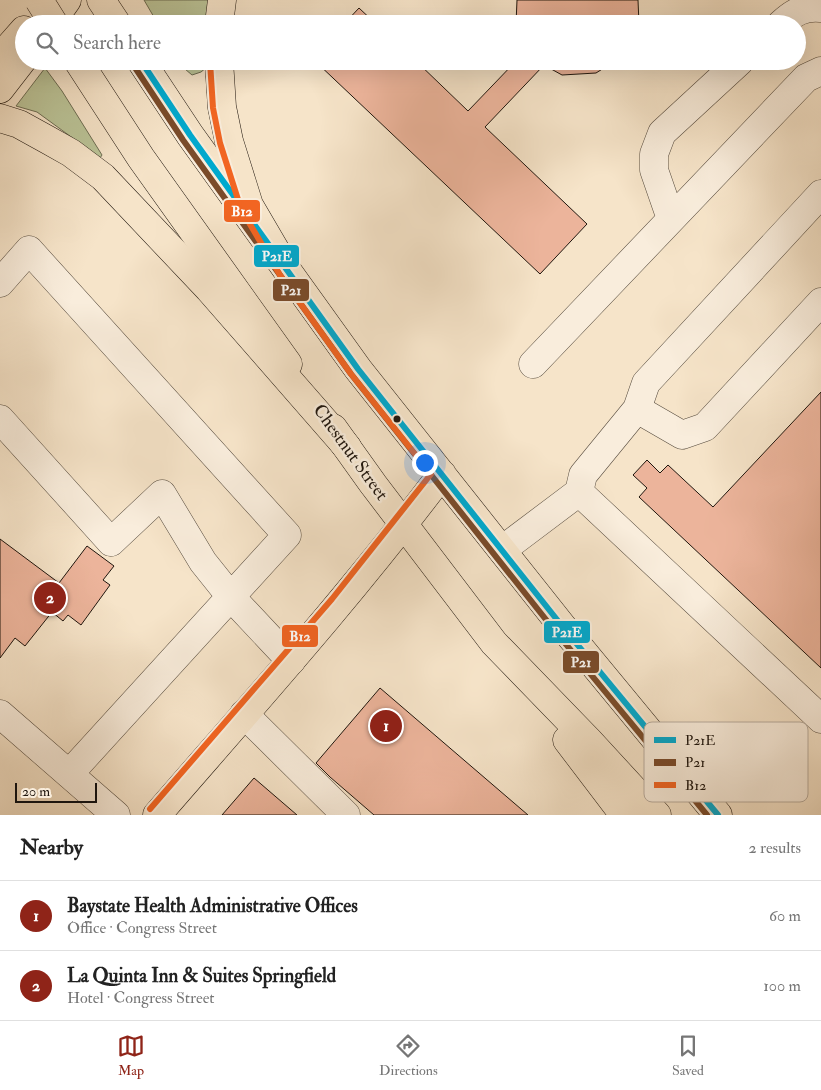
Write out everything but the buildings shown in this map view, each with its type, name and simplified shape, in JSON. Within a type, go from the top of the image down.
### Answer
[{"type":"main road","points":[[39,0],[48,15]]},
{"type":"main road","points":[[38,15],[52,0]]},
{"type":"main road","points":[[56,15],[67,0]]},
{"type":"main road","points":[[101,0],[111,15]]},
{"type":"main road","points":[[220,15],[222,0]]},
{"type":"main road","points":[[0,57],[15,40]]},
{"type":"main road","points":[[0,88],[15,69]]},
{"type":"main road","name":"Chestnut Street","points":[[84,70],[147,166],[347,447],[494,643],[644,801]]},
{"type":"main road","points":[[147,70],[190,136],[358,369],[644,724]]},
{"type":"main road","points":[[220,70],[222,107],[229,141],[249,204],[287,270]]},
{"type":"main road","points":[[0,118],[19,124],[71,153],[103,177],[209,289],[347,447]]},
{"type":"main road","points":[[157,815],[324,623],[442,474]]},
{"type":"main road","points":[[494,643],[624,815]]},
{"type":"main road","name":"Chestnut Street","points":[[645,802],[657,815]]},
{"type":"main road","points":[[707,802],[718,815]]},
{"type":"lane","points":[[790,15],[807,7],[821,8]]},
{"type":"lane","points":[[671,219],[654,170],[654,154],[662,133],[730,70]]},
{"type":"lane","points":[[533,364],[806,78],[821,71]]},
{"type":"lane","points":[[502,550],[579,492],[583,474],[637,409],[646,383],[821,194]]},
{"type":"lane","points":[[0,283],[29,250],[287,535],[69,774]]},
{"type":"lane","points":[[637,409],[682,435],[705,427],[821,302]]},
{"type":"lane","points":[[0,419],[111,542],[162,494],[203,562],[231,597],[291,661]]},
{"type":"lane","points":[[579,492],[821,719]]},
{"type":"lane","points":[[0,714],[116,815]]},
{"type":"lane","points":[[244,714],[346,815]]},
{"type":"green space","points":[[144,0],[209,0],[208,15],[153,15]]},
{"type":"green space","points":[[43,70],[46,70],[62,91],[102,155],[100,158],[37,112],[16,106]]},
{"type":"green space","points":[[186,70],[203,70],[201,72],[192,75]]},
{"type":"transit line","name":"P21","points":[[137,70],[183,140],[351,374],[555,631],[644,739]]},
{"type":"transit line","name":"P21E","points":[[147,70],[190,135],[358,369],[562,626],[644,725]]},
{"type":"transit line","name":"B12","points":[[150,809],[332,599],[431,474],[351,374],[280,275],[241,209],[220,143],[213,108],[211,70]]},
{"type":"transit line","name":"P21","points":[[696,802],[707,815]]},
{"type":"transit line","name":"P21E","points":[[707,802],[718,815]]},
{"type":"place","name":"La Quinta Inn & Suites Springfield","points":[[50,598]]},
{"type":"place","name":"Baystate Health Administrative Offices","points":[[386,726]]}]
